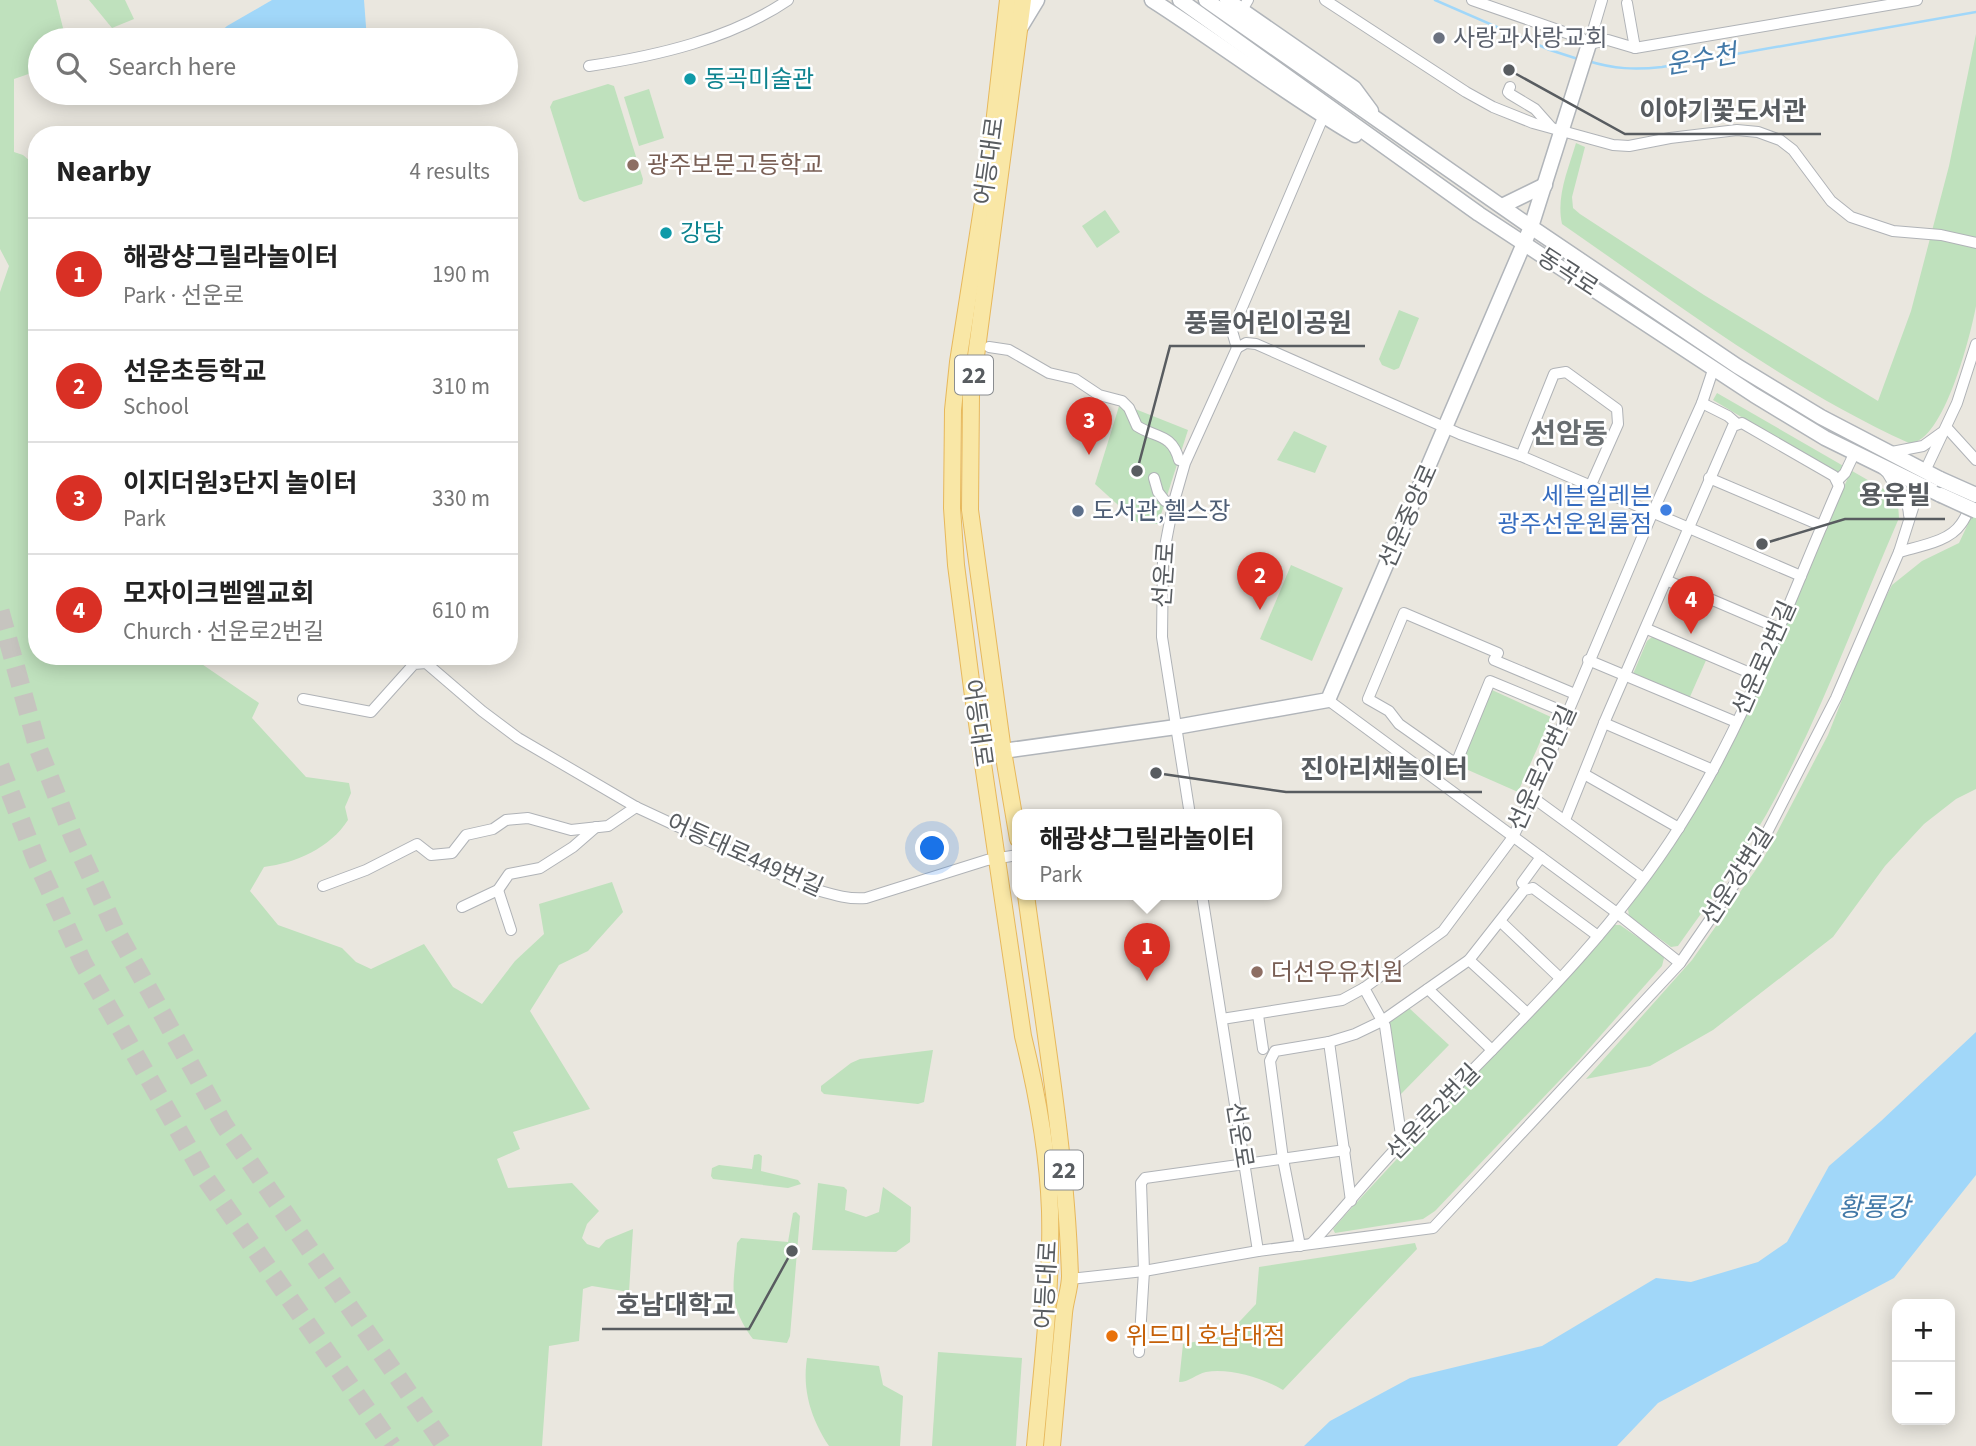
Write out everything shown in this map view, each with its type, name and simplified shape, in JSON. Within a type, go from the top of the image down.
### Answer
[{"type":"main road","name":"어등대로","points":[[1009,0],[991,151],[958,362],[953,410],[952,508],[956,565],[996,858],[1023,1036],[1043,1140],[1050,1210],[1048,1275],[1035,1446]]},
{"type":"main road","name":"어등대로","points":[[1012,809],[970,510],[971,394],[1023,0]]},
{"type":"main road","points":[[1020,29],[1037,0]]},
{"type":"main road","points":[[1152,0],[1324,115],[1424,175]]},
{"type":"main road","name":"동곡로","points":[[1180,0],[1524,244],[1825,438],[1870,459],[1923,478],[1940,479],[1976,494]]},
{"type":"main road","name":"동곡로","points":[[1206,0],[1531,227],[1737,366],[1821,418],[1887,452],[1941,495],[1976,511]]},
{"type":"main road","points":[[1227,0],[1245,5],[1354,88],[1375,118]]},
{"type":"main road","name":"선운중앙로","points":[[1328,700],[1531,227],[1545,185],[1557,129],[1589,46]]},
{"type":"main road","points":[[1502,206],[1545,185]]},
{"type":"main road","points":[[981,748],[1003,751],[1176,727],[1328,700]]},
{"type":"main road","name":"어등대로","points":[[1027,900],[1066,1189],[1070,1279],[1064,1304],[1052,1446]]},
{"type":"street","points":[[589,66],[687,46],[770,12],[788,0]]},
{"type":"street","points":[[1325,0],[1490,105],[1533,124],[1613,145],[1629,146],[1670,138],[1727,132],[1758,132],[1780,140],[1793,150],[1831,201],[1851,217],[1893,231],[1941,235],[1976,243]]},
{"type":"street","name":"선운중앙로","points":[[1589,46],[1602,0]]},
{"type":"street","points":[[1479,1],[1581,38],[1589,46],[1608,40],[1635,47],[1917,0]]},
{"type":"street","points":[[1627,3],[1635,47]]},
{"type":"street","points":[[1490,105],[1510,91],[1557,129]]},
{"type":"street","points":[[1324,115],[1232,331],[1237,348],[1246,343],[1256,344],[1447,428],[1521,456],[1801,576]]},
{"type":"street","points":[[1887,452],[1923,446],[1947,428],[1958,403],[1976,344]]},
{"type":"street","points":[[989,347],[1009,350],[1049,373],[1075,379],[1099,395],[1122,401],[1129,408],[1137,426],[1167,439],[1179,460]]},
{"type":"street","name":"선운로","points":[[1189,809],[1162,637],[1163,557],[1173,505],[1185,463],[1237,348]]},
{"type":"street","name":"선운로20번길","points":[[1222,1019],[1342,1000],[1364,988],[1443,931],[1513,836],[1532,797],[1588,660],[1702,403],[1714,367]]},
{"type":"street","points":[[1521,456],[1554,374],[1566,372],[1617,410],[1618,424],[1590,487]]},
{"type":"street","points":[[1702,403],[1737,423],[1742,423],[1838,480]]},
{"type":"street","points":[[1565,820],[1604,723],[1668,581],[1709,478],[1733,426],[1737,423]]},
{"type":"street","points":[[1947,428],[1976,460]]},
{"type":"street","name":"선운강변길","points":[[1312,1243],[1348,1241],[1433,1228],[1680,963],[1758,850],[1836,698],[1899,552],[1923,478],[1947,428]]},
{"type":"street","name":"선운로2번길","points":[[1312,1243],[1402,1142],[1492,1051],[1598,936],[1679,828],[1713,770],[1736,722],[1839,486],[1838,480],[1855,452]]},
{"type":"street","points":[[1870,459],[1889,473],[1892,481],[1904,494],[1909,512],[1908,529]]},
{"type":"street","points":[[1154,478],[1158,492],[1165,501]]},
{"type":"street","points":[[1709,478],[1822,526]]},
{"type":"street","points":[[1899,552],[1939,540],[1957,530],[1976,494]]},
{"type":"street","points":[[1668,581],[1778,628]]},
{"type":"street","points":[[1567,713],[1490,681],[1458,759],[1453,762],[1399,724],[1389,711],[1368,699],[1404,612],[1497,653],[1494,660],[1575,694]]},
{"type":"street","points":[[1647,628],[1757,676]]},
{"type":"street","points":[[1588,660],[1736,722]]},
{"type":"street","name":"어등대로449번길","points":[[303,699],[371,712],[413,665]]},
{"type":"street","name":"어등대로449번길","points":[[428,665],[482,711],[518,737],[636,807],[810,888],[853,899],[866,898],[996,858],[1012,856]]},
{"type":"street","points":[[1328,700],[1617,913],[1680,963]]},
{"type":"street","points":[[1604,723],[1713,770]]},
{"type":"street","points":[[1584,775],[1679,828]]},
{"type":"street","points":[[1532,797],[1643,878]]},
{"type":"street","name":"어등대로449번길","points":[[323,886],[366,870],[417,844],[431,855],[452,853],[466,835],[493,829],[506,820],[528,818],[571,830],[608,826],[636,807]]},
{"type":"street","name":"어등대로449번길","points":[[462,907],[498,890],[509,874],[540,868],[573,847],[596,827]]},
{"type":"street","points":[[1522,883],[1541,857]]},
{"type":"street","points":[[1300,1246],[1283,1159],[1271,1055],[1275,1051],[1329,1042],[1355,1034],[1382,1021],[1469,960],[1524,890],[1533,888],[1598,936]]},
{"type":"street","points":[[498,890],[512,930]]},
{"type":"street","name":"선운로","points":[[1203,900],[1258,1251]]},
{"type":"street","points":[[1501,922],[1560,978]]},
{"type":"street","points":[[1469,960],[1527,1013]]},
{"type":"street","points":[[1364,988],[1385,1026],[1402,1142]]},
{"type":"street","points":[[1428,989],[1492,1051]]},
{"type":"street","points":[[1258,1014],[1263,1049]]},
{"type":"street","points":[[1329,1042],[1351,1201]]},
{"type":"street","points":[[1139,1352],[1144,1271],[1142,1180],[1147,1176],[1345,1150]]},
{"type":"street","points":[[1070,1279],[1144,1271],[1312,1243]]},
{"type":"green space","points":[[0,0],[56,0],[63,28],[28,28],[28,74],[14,79],[14,152],[28,159],[28,665],[203,665],[259,703],[252,718],[306,777],[349,783],[351,793],[345,807],[348,820],[341,830],[322,846],[300,858],[264,867],[250,891],[278,925],[342,948],[356,962],[371,969],[424,944],[453,987],[482,1004],[515,961],[544,934],[539,904],[612,882],[623,912],[588,951],[559,965],[530,1011],[590,1109],[513,1132],[520,1149],[497,1159],[508,1188],[572,1183],[599,1211],[587,1224],[582,1238],[587,1244],[599,1248],[606,1240],[633,1229],[629,1292],[592,1286],[583,1289],[579,1341],[549,1346],[542,1446],[0,1446],[0,292],[9,266],[0,249]]},
{"type":"green space","points":[[89,0],[125,0],[134,19],[112,28]]},
{"type":"green space","points":[[1976,34],[1976,306],[1962,362],[1944,408],[1921,439],[1909,443],[1818,396],[1688,313],[1562,224],[1562,194],[1576,143],[1585,147],[1572,197],[1573,208],[1580,214],[1704,295],[1878,401],[1911,311],[1949,166]]},
{"type":"green space","points":[[608,84],[614,86],[643,179],[642,184],[584,202],[579,199],[550,107],[553,101]]},
{"type":"green space","points":[[649,89],[664,138],[639,146],[624,97]]},
{"type":"green space","points":[[1105,210],[1120,232],[1097,248],[1082,226]]},
{"type":"green space","points":[[1399,310],[1419,318],[1399,368],[1394,370],[1382,365],[1379,359]]},
{"type":"green space","points":[[1717,393],[1892,494],[1898,504],[1899,518],[1826,693],[1777,795],[1717,891],[1678,946],[1671,947],[1629,916],[1628,909],[1668,854],[1728,750],[1847,480],[1713,400]]},
{"type":"green space","points":[[1120,403],[1188,430],[1158,524],[1138,523],[1095,484]]},
{"type":"green space","points":[[1294,431],[1327,446],[1315,473],[1277,460]]},
{"type":"green space","points":[[1976,507],[1976,789],[1956,799],[1924,824],[1885,866],[1833,937],[1713,1030],[1650,1066],[1586,1079],[1692,960],[1762,861],[1828,735],[1873,622],[1892,585],[1922,561],[1959,543]]},
{"type":"green space","points":[[1291,565],[1343,588],[1312,661],[1260,639]]},
{"type":"green space","points":[[1652,637],[1659,637],[1707,658],[1689,699],[1633,674],[1647,641]]},
{"type":"green space","points":[[1492,690],[1551,717],[1518,792],[1459,766]]},
{"type":"green space","points":[[1613,925],[1620,925],[1662,954],[1662,966],[1579,1060],[1435,1211],[1423,1219],[1335,1233],[1333,1229],[1346,1214]]},
{"type":"green space","points":[[1409,1008],[1449,1045],[1400,1095],[1389,1023]]},
{"type":"green space","points":[[933,1050],[924,1102],[918,1104],[824,1094],[821,1091],[821,1086],[860,1059]]},
{"type":"green space","points":[[754,1155],[762,1156],[761,1171],[798,1180],[801,1184],[788,1188],[713,1179],[711,1176],[712,1168],[719,1165],[752,1169]]},
{"type":"green space","points":[[818,1183],[844,1187],[847,1190],[845,1210],[866,1217],[879,1212],[883,1187],[911,1207],[910,1242],[896,1252],[812,1250]]},
{"type":"green space","points":[[796,1212],[800,1216],[790,1336],[787,1343],[753,1339],[735,1304],[737,1243],[741,1238],[788,1242],[793,1213]]},
{"type":"green space","points":[[1415,1243],[1417,1249],[1283,1390],[1256,1378],[1225,1371],[1206,1372],[1179,1382],[1183,1344],[1226,1336],[1256,1304],[1259,1267]]},
{"type":"green space","points":[[938,1352],[1022,1358],[1016,1446],[932,1446]]},
{"type":"green space","points":[[807,1358],[879,1366],[883,1385],[903,1396],[900,1446],[829,1446],[809,1404]]},
{"type":"water","points":[[272,0],[364,0],[366,28],[225,28]]},
{"type":"water","name":"황룡강","points":[[1976,1032],[1976,1175],[1894,1278],[1658,1403],[1617,1446],[1304,1446],[1330,1421],[1410,1378],[1542,1346],[1656,1278],[1691,1282],[1758,1262],[1787,1242],[1829,1166]]},
{"type":"waterway","name":"운수천","points":[[1435,0],[1550,50],[1578,59]]},
{"type":"waterway","name":"운수천","points":[[1588,61],[1625,68],[1662,67],[1976,12]]},
{"type":"tunnel","points":[[0,611],[38,748],[73,837],[115,929],[224,1125],[445,1446]]},
{"type":"tunnel","points":[[0,766],[36,860],[83,963],[206,1179],[392,1446]]},
{"type":"place","name":"사랑과사랑교회","points":[[1439,38]]},
{"type":"place","name":"이야기꽃도서관","points":[[1509,70]]},
{"type":"place","name":"동곡미술관","points":[[690,79]]},
{"type":"place","name":"광주보문고등학교","points":[[633,165]]},
{"type":"place","name":"강당","points":[[666,233]]},
{"type":"place","name":"이지더원3단지 놀이터","points":[[1089,455]]},
{"type":"place","name":"풍물어린이공원","points":[[1137,471]]},
{"type":"place","name":"세븐일레븐 광주선운원룸점","points":[[1666,510]]},
{"type":"place","name":"도서관,헬스장","points":[[1078,511]]},
{"type":"place","name":"용운빌","points":[[1762,544]]},
{"type":"place","name":"선운초등학교","points":[[1260,610]]},
{"type":"place","name":"모자이크벧엘교회","points":[[1691,634]]},
{"type":"place","name":"진아리채놀이터","points":[[1156,773]]},
{"type":"place","name":"더선우유치원","points":[[1257,972]]},
{"type":"place","name":"해광샹그릴라놀이터","points":[[1147,981]]},
{"type":"place","name":"호남대학교","points":[[792,1251]]},
{"type":"place","name":"위드미 호남대점","points":[[1112,1336]]},
{"type":"district","name":"선암동","points":[[1569,433]]}]
